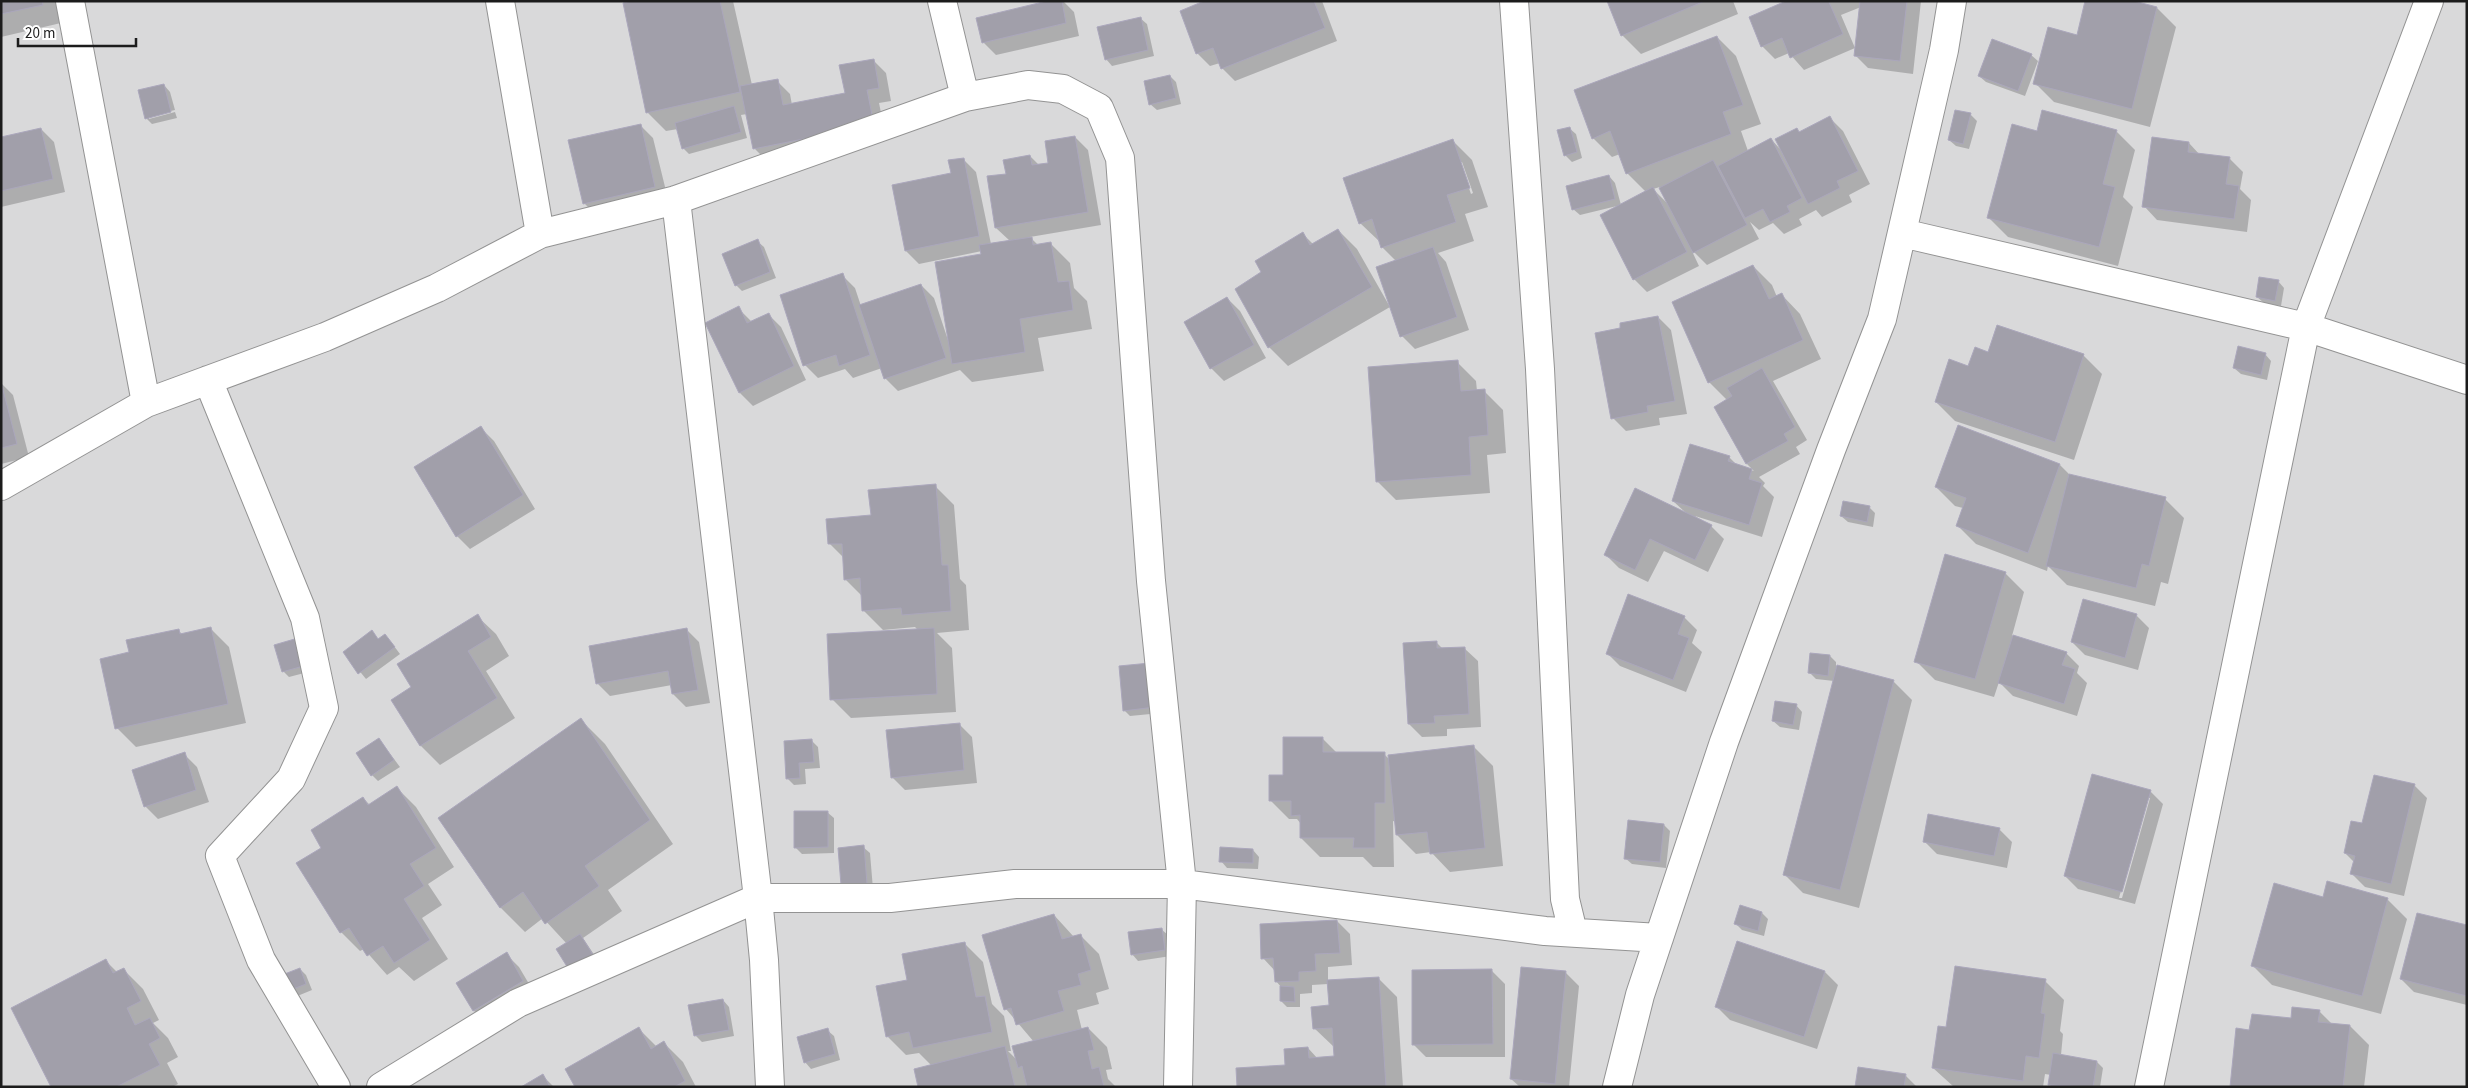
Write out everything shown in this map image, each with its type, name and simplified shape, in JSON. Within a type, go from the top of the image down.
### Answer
[{"type":"street","points":[[70,1],[146,403]]},
{"type":"street","points":[[500,1],[540,234]]},
{"type":"street","points":[[942,1],[965,97]]},
{"type":"street","points":[[1514,1],[1540,369],[1565,899],[1572,932]]},
{"type":"street","points":[[1617,1087],[1640,996],[1724,742],[1830,450],[1882,319],[1944,50],[1952,1]]},
{"type":"street","points":[[2149,1087],[2306,327],[2430,1]]},
{"type":"street","points":[[1,486],[146,403],[333,334],[437,288],[540,234],[676,200],[965,97],[1028,85],[1063,89],[1099,108],[1120,158],[1151,581],[1182,884],[1178,1087]]},
{"type":"street","points":[[676,200],[758,898],[764,960],[770,1087]]},
{"type":"street","points":[[1902,233],[2306,327],[2467,380]]},
{"type":"street","points":[[208,380],[305,618],[324,708],[291,779],[220,856],[261,960],[336,1087]]},
{"type":"street","points":[[381,1087],[518,1003],[758,898],[890,898],[1015,884],[1182,884],[1545,931],[1659,938]]},
{"type":"shaded area","points":[[1,1],[2467,1],[2467,1087],[1,1087]]},
{"type":"building","points":[[1,1],[42,1],[43,5],[1,14]]},
{"type":"building","points":[[632,1],[720,1],[740,92],[646,113],[623,3]]},
{"type":"building","points":[[1047,1],[1062,1],[1066,23],[982,43],[976,18]]},
{"type":"building","points":[[1204,1],[1314,1],[1325,28],[1221,69],[1213,48],[1196,54],[1180,11]]},
{"type":"building","points":[[1607,1],[1705,1],[1621,36]]},
{"type":"building","points":[[1786,1],[1832,1],[1829,2],[1843,34],[1790,58],[1782,38],[1761,47],[1749,17]]},
{"type":"building","points":[[1860,1],[1907,1],[1900,61],[1854,56]]},
{"type":"building","points":[[2085,1],[2134,1],[2157,7],[2132,109],[2033,84],[2048,27],[2077,35]]},
{"type":"building","points":[[1141,17],[1148,50],[1105,60],[1097,27]]},
{"type":"building","points":[[1717,36],[1743,105],[1723,112],[1731,134],[1626,174],[1610,131],[1592,139],[1574,90]]},
{"type":"building","points":[[1992,39],[2032,54],[2018,91],[1978,76]]},
{"type":"building","points":[[874,59],[879,88],[867,90],[874,125],[753,149],[740,86],[778,79],[783,105],[845,93],[839,65]]},
{"type":"building","points":[[1170,75],[1176,98],[1149,105],[1144,81]]},
{"type":"building","points":[[164,84],[171,112],[145,119],[138,90]]},
{"type":"building","points":[[734,106],[741,132],[682,149],[675,123]]},
{"type":"building","points":[[1955,110],[1971,113],[1963,144],[1948,140]]},
{"type":"building","points":[[2042,110],[2117,130],[2103,184],[2115,187],[2099,247],[1987,218],[2012,124],[2037,131]]},
{"type":"building","points":[[1830,116],[1858,171],[1837,181],[1840,188],[1808,204],[1775,139],[1797,128],[1799,132]]},
{"type":"building","points":[[641,124],[655,187],[583,204],[568,140]]},
{"type":"building","points":[[1570,127],[1577,152],[1564,156],[1557,130]]},
{"type":"building","points":[[41,128],[53,179],[1,191],[1,137]]},
{"type":"building","points":[[1075,136],[1088,212],[995,228],[987,176],[1006,174],[1003,160],[1030,155],[1032,165],[1048,163],[1045,141]]},
{"type":"building","points":[[2152,137],[2189,142],[2188,152],[2230,157],[2226,184],[2239,186],[2234,219],[2142,207]]},
{"type":"building","points":[[1771,138],[1802,198],[1787,206],[1790,212],[1770,222],[1763,209],[1745,218],[1718,166]]},
{"type":"building","points":[[1453,139],[1470,188],[1447,195],[1456,222],[1381,248],[1372,219],[1359,224],[1343,178]]},
{"type":"building","points":[[964,158],[979,236],[905,251],[892,185],[951,173],[948,160]]},
{"type":"building","points":[[1713,160],[1747,225],[1693,253],[1659,188]]},
{"type":"building","points":[[1609,175],[1615,199],[1572,210],[1566,186]]},
{"type":"building","points":[[1653,187],[1687,252],[1633,280],[1600,215]]},
{"type":"building","points":[[1338,229],[1372,287],[1268,348],[1235,289],[1261,272],[1255,261],[1303,232],[1310,245]]},
{"type":"building","points":[[1032,237],[1033,245],[1051,242],[1058,282],[1069,281],[1073,310],[1020,319],[1025,352],[952,364],[935,262],[981,254],[979,245]]},
{"type":"building","points":[[758,239],[770,272],[735,286],[722,254]]},
{"type":"building","points":[[1433,247],[1457,317],[1400,337],[1376,267]]},
{"type":"building","points":[[1753,265],[1769,299],[1782,293],[1803,340],[1708,383],[1672,302]]},
{"type":"building","points":[[843,273],[870,355],[839,366],[836,355],[803,366],[780,295]]},
{"type":"building","points":[[2259,277],[2279,280],[2275,301],[2256,297]]},
{"type":"building","points":[[921,284],[946,358],[884,379],[859,305]]},
{"type":"building","points":[[1227,297],[1254,345],[1210,369],[1184,322]]},
{"type":"building","points":[[739,306],[747,323],[769,313],[794,366],[739,393],[705,323]]},
{"type":"building","points":[[1658,316],[1675,401],[1647,406],[1648,412],[1611,419],[1595,333],[1620,328],[1620,323]]},
{"type":"building","points":[[1997,325],[2084,354],[2055,442],[1935,402],[1949,359],[1968,366],[1975,347],[1988,352]]},
{"type":"building","points":[[2238,346],[2266,353],[2261,375],[2233,368]]},
{"type":"building","points":[[1458,360],[1461,391],[1485,389],[1488,435],[1469,437],[1471,475],[1376,482],[1368,367]]},
{"type":"building","points":[[1762,368],[1795,427],[1784,434],[1788,441],[1746,464],[1714,407],[1732,396],[1727,388]]},
{"type":"building","points":[[1,382],[17,444],[1,448]]},
{"type":"building","points":[[1958,425],[2060,464],[2028,553],[1956,526],[1966,498],[1935,487]]},
{"type":"building","points":[[481,426],[523,495],[456,537],[414,467]]},
{"type":"building","points":[[1690,444],[1730,456],[1728,461],[1752,469],[1749,479],[1762,483],[1749,525],[1672,501]]},
{"type":"building","points":[[2069,474],[2166,497],[2149,566],[2142,564],[2136,588],[2046,566]]},
{"type":"building","points":[[936,484],[942,565],[948,565],[951,611],[902,615],[901,608],[862,611],[860,578],[844,580],[842,544],[828,544],[826,519],[871,515],[868,490]]},
{"type":"building","points":[[1635,488],[1712,525],[1695,560],[1650,539],[1635,570],[1604,555]]},
{"type":"building","points":[[1843,501],[1870,506],[1867,522],[1840,516]]},
{"type":"building","points":[[1945,554],[2006,572],[1975,679],[1914,662]]},
{"type":"building","points":[[1628,594],[1685,616],[1678,634],[1689,638],[1673,680],[1606,654]]},
{"type":"building","points":[[2083,599],[2137,614],[2125,658],[2071,642]]},
{"type":"building","points":[[478,614],[491,637],[468,651],[497,698],[420,746],[391,700],[411,687],[397,664]]},
{"type":"building","points":[[211,627],[228,704],[115,729],[100,659],[129,652],[126,640],[179,629],[180,634]]},
{"type":"building","points":[[687,628],[698,690],[672,694],[668,671],[596,684],[589,646]]},
{"type":"building","points":[[934,628],[937,694],[830,700],[827,634]]},
{"type":"building","points":[[372,630],[378,639],[385,634],[395,647],[358,674],[343,652]]},
{"type":"building","points":[[2013,635],[2067,652],[2062,665],[2075,669],[2064,704],[1998,683]]},
{"type":"building","points":[[298,638],[307,665],[282,672],[274,645]]},
{"type":"building","points":[[1437,641],[1437,648],[1465,647],[1469,714],[1434,716],[1435,723],[1408,724],[1403,643]]},
{"type":"building","points":[[1810,653],[1830,655],[1828,676],[1808,673]]},
{"type":"building","points":[[1150,663],[1155,707],[1123,711],[1119,666]]},
{"type":"building","points":[[1837,665],[1894,680],[1840,890],[1783,875]]},
{"type":"building","points":[[1775,701],[1797,704],[1793,725],[1772,721]]},
{"type":"building","points":[[581,718],[650,820],[585,866],[599,886],[545,924],[523,892],[500,908],[438,818]]},
{"type":"building","points":[[960,723],[964,770],[891,778],[886,730]]},
{"type":"building","points":[[1283,737],[1323,737],[1323,752],[1385,752],[1385,803],[1375,803],[1375,848],[1353,848],[1354,838],[1300,838],[1300,815],[1291,816],[1291,801],[1269,801],[1269,775],[1283,775]]},
{"type":"building","points":[[379,738],[394,760],[371,776],[356,753]]},
{"type":"building","points":[[812,739],[814,762],[799,763],[800,778],[786,779],[784,741]]},
{"type":"building","points":[[1474,745],[1485,848],[1430,854],[1427,832],[1396,835],[1388,755]]},
{"type":"building","points":[[185,752],[196,790],[144,807],[132,770]]},
{"type":"building","points":[[2092,774],[2151,790],[2122,892],[2064,876]]},
{"type":"building","points":[[2374,775],[2415,784],[2391,884],[2350,874],[2355,856],[2344,853],[2351,821],[2362,823]]},
{"type":"building","points":[[397,786],[436,848],[410,864],[424,886],[404,899],[430,940],[394,963],[383,946],[367,956],[349,928],[340,933],[296,863],[321,848],[311,830],[363,797],[368,805]]},
{"type":"building","points":[[794,811],[828,811],[828,847],[794,848]]},
{"type":"building","points":[[1928,814],[2000,828],[1994,856],[1923,842]]},
{"type":"building","points":[[1628,820],[1664,824],[1660,862],[1624,859]]},
{"type":"building","points":[[864,845],[867,884],[841,885],[838,848]]},
{"type":"building","points":[[1220,847],[1253,849],[1253,863],[1219,862]]},
{"type":"building","points":[[2327,881],[2388,898],[2362,996],[2251,966],[2274,883],[2323,897]]},
{"type":"building","points":[[1740,905],[1762,912],[1758,931],[1734,924]]},
{"type":"building","points":[[2417,913],[2467,925],[2467,996],[2400,979]]},
{"type":"building","points":[[1054,914],[1062,939],[1081,934],[1091,970],[1078,974],[1081,985],[1058,991],[1064,1011],[1016,1025],[1011,1008],[1004,1010],[982,935]]},
{"type":"building","points":[[1337,920],[1340,953],[1315,954],[1316,971],[1299,972],[1299,981],[1275,982],[1273,958],[1261,959],[1260,924]]},
{"type":"building","points":[[1162,928],[1165,950],[1131,955],[1128,932]]},
{"type":"building","points":[[580,934],[595,958],[571,973],[556,949]]},
{"type":"building","points":[[1737,941],[1825,971],[1804,1037],[1715,1007]]},
{"type":"building","points":[[965,942],[976,997],[985,996],[992,1032],[913,1048],[909,1032],[886,1037],[876,986],[907,980],[902,954]]},
{"type":"building","points":[[507,952],[523,981],[473,1011],[456,983]]},
{"type":"building","points":[[106,959],[113,973],[124,968],[141,1001],[127,1008],[135,1025],[150,1018],[160,1038],[149,1044],[160,1065],[116,1087],[51,1087],[11,1008]]},
{"type":"building","points":[[1955,966],[2046,979],[2041,1013],[2045,1014],[2039,1058],[2026,1056],[2023,1081],[1932,1068],[1938,1026],[1946,1027]]},
{"type":"building","points":[[1521,967],[1566,971],[1555,1084],[1510,1079]]},
{"type":"building","points":[[300,968],[306,984],[288,991],[282,975]]},
{"type":"building","points":[[1492,969],[1493,1044],[1412,1045],[1412,970]]},
{"type":"building","points":[[1379,977],[1386,1087],[1237,1087],[1236,1068],[1285,1065],[1284,1049],[1308,1047],[1309,1058],[1334,1056],[1332,1028],[1313,1029],[1311,1007],[1329,1005],[1327,980]]},
{"type":"building","points":[[1280,986],[1294,987],[1295,1002],[1280,1001]]},
{"type":"building","points":[[723,999],[729,1030],[694,1036],[688,1005]]},
{"type":"building","points":[[2292,1007],[2320,1010],[2318,1022],[2350,1025],[2343,1087],[2230,1087],[2236,1028],[2249,1030],[2252,1014],[2291,1018]]},
{"type":"building","points":[[639,1027],[651,1049],[664,1041],[685,1081],[674,1087],[575,1087],[565,1069]]},
{"type":"building","points":[[1088,1027],[1094,1050],[1088,1051],[1092,1069],[1099,1067],[1104,1087],[1027,1087],[1022,1066],[1018,1068],[1012,1046]]},
{"type":"building","points":[[828,1028],[835,1054],[804,1063],[797,1037]]},
{"type":"building","points":[[1005,1046],[1015,1087],[918,1087],[914,1069]]},
{"type":"building","points":[[2053,1053],[2097,1061],[2093,1087],[2048,1085]]},
{"type":"building","points":[[1858,1067],[1906,1074],[1904,1087],[1855,1087]]},
{"type":"building","points":[[543,1074],[550,1087],[521,1087]]}]
